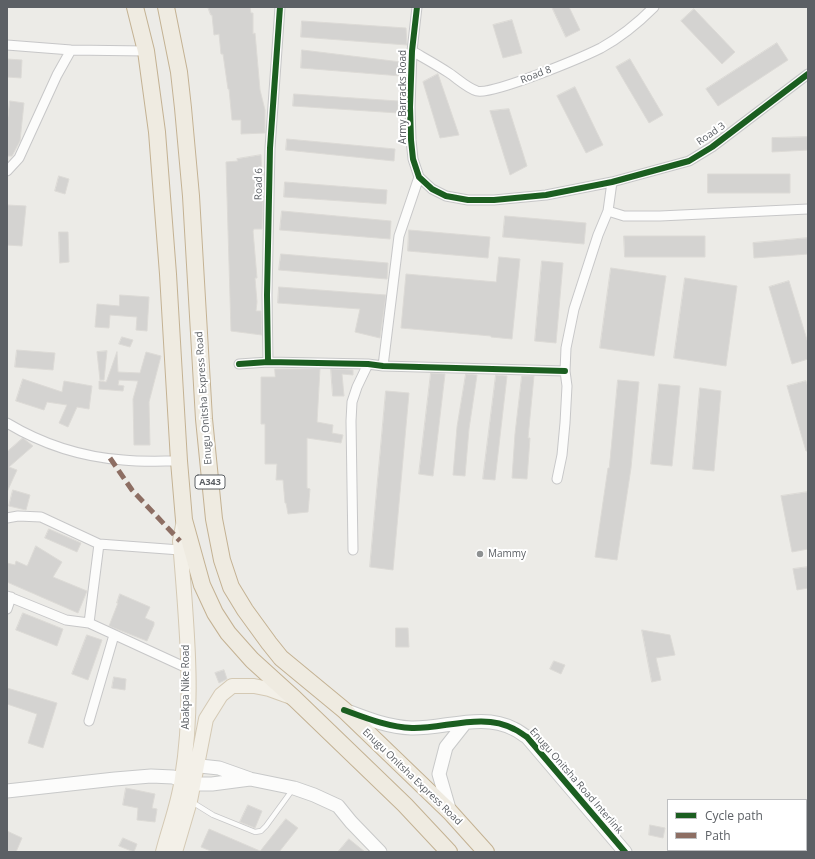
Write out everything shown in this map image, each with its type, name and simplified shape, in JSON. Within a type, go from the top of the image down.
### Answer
[{"type":"highway","name":"A343","points":[[135,7],[146,51],[157,132],[168,266],[179,461],[184,520],[202,585],[215,613],[228,633],[252,660],[295,699],[405,805],[449,852]]},
{"type":"highway","name":"Enugu Onitsha Express Road","points":[[166,7],[179,72],[183,108],[191,196],[204,419],[214,519],[222,560],[231,587],[245,610],[281,658],[344,710],[450,812],[486,852]]},
{"type":"main road","name":"Abakpa Nike Road","points":[[175,852],[190,801],[187,716],[189,669],[180,550],[184,520]]},
{"type":"main road","points":[[188,772],[206,719],[221,695],[232,686],[254,686],[269,689],[295,699]]},
{"type":"main road","name":"Abakpa Nike Road","points":[[163,852],[188,772]]},
{"type":"street","name":"Road 6","points":[[268,362],[267,294],[270,148],[280,7]]},
{"type":"street","name":"Army Barracks Road","points":[[417,7],[412,51],[410,107],[411,140],[413,159],[420,177],[432,189],[446,196],[468,200],[520,198],[612,182]]},
{"type":"street","name":"Road 8","points":[[412,51],[448,72],[470,88],[478,91],[485,91],[504,87],[601,48],[631,28],[654,7]]},
{"type":"street","points":[[7,45],[71,50],[146,51]]},
{"type":"street","points":[[7,171],[19,158],[57,75],[71,50]]},
{"type":"street","name":"Road 3","points":[[612,182],[689,161],[712,147],[808,74]]},
{"type":"street","points":[[383,366],[399,236],[420,177]]},
{"type":"street","points":[[557,478],[562,455],[565,424],[567,386],[565,371],[566,348],[574,309],[593,250],[608,211],[612,182]]},
{"type":"street","points":[[608,211],[624,216],[660,216],[808,209]]},
{"type":"street","points":[[239,364],[268,362],[368,364],[383,366],[565,371]]},
{"type":"street","points":[[353,550],[352,402],[357,387],[368,364]]},
{"type":"street","points":[[7,423],[31,436],[77,453],[124,460],[179,461]]},
{"type":"street","points":[[7,518],[18,516],[41,517],[100,544],[180,550]]},
{"type":"street","points":[[89,623],[100,544]]},
{"type":"street","points":[[7,609],[9,597],[66,620],[89,623],[189,669]]},
{"type":"street","points":[[89,721],[114,635]]},
{"type":"street","name":"Enugu Onitsha Road Interlink","points":[[344,710],[398,727],[413,728],[479,721],[499,723],[514,728],[527,738],[625,852]]},
{"type":"street","points":[[450,812],[439,774],[446,747],[464,723]]},
{"type":"street","points":[[7,791],[219,768],[250,779],[294,788],[338,806],[350,822],[380,852]]},
{"type":"street","points":[[188,772],[212,784],[250,779]]},
{"type":"lane","points":[[190,801],[213,815],[255,832],[261,831],[266,826],[294,788]]},
{"type":"building","points":[[208,7],[250,7],[251,13],[253,13],[253,34],[255,33],[260,90],[265,110],[265,133],[241,134],[241,120],[232,120],[229,89],[223,54],[221,54],[219,34],[214,35],[212,15]]},
{"type":"building","points":[[552,7],[569,7],[580,30],[566,37]]},
{"type":"building","points":[[694,9],[735,52],[722,64],[681,21]]},
{"type":"building","points":[[512,20],[522,53],[503,58],[493,25]]},
{"type":"building","points":[[302,21],[406,28],[407,45],[301,37]]},
{"type":"building","points":[[777,43],[788,60],[718,106],[706,89]]},
{"type":"building","points":[[302,50],[401,62],[401,76],[301,68]]},
{"type":"building","points":[[7,59],[22,60],[21,78],[7,77]]},
{"type":"building","points":[[630,59],[663,115],[649,123],[616,67]]},
{"type":"building","points":[[438,74],[459,135],[440,138],[423,82]]},
{"type":"building","points":[[575,87],[603,145],[586,153],[557,96]]},
{"type":"building","points":[[294,94],[398,101],[398,113],[293,106]]},
{"type":"building","points":[[10,101],[24,103],[20,141],[12,156],[7,156],[7,125]]},
{"type":"building","points":[[509,109],[527,166],[510,175],[490,111]]},
{"type":"building","points":[[808,137],[808,150],[772,152],[772,138]]},
{"type":"building","points":[[287,139],[395,149],[394,161],[286,150]]},
{"type":"building","points":[[261,155],[263,197],[262,229],[254,229],[253,231],[257,278],[255,278],[257,302],[256,311],[261,311],[262,335],[231,331],[226,162],[238,161],[237,159]]},
{"type":"building","points":[[708,174],[790,174],[790,193],[708,193]]},
{"type":"building","points":[[59,176],[69,179],[65,194],[55,191]]},
{"type":"building","points":[[285,182],[387,190],[386,204],[284,197]]},
{"type":"building","points":[[7,205],[26,206],[22,246],[7,245]]},
{"type":"building","points":[[282,211],[391,221],[390,239],[280,230]]},
{"type":"building","points":[[505,216],[586,223],[584,244],[503,237]]},
{"type":"building","points":[[409,230],[490,237],[488,258],[408,251]]},
{"type":"building","points":[[59,232],[68,232],[69,262],[60,263]]},
{"type":"building","points":[[624,236],[705,236],[705,257],[625,257]]},
{"type":"building","points":[[808,238],[808,254],[754,258],[753,243]]},
{"type":"building","points":[[281,254],[388,263],[387,279],[279,270]]},
{"type":"building","points":[[499,257],[520,259],[512,339],[401,328],[406,274],[496,282]]},
{"type":"building","points":[[542,261],[563,263],[556,343],[535,341]]},
{"type":"building","points":[[611,268],[666,276],[654,356],[600,348]]},
{"type":"building","points":[[685,278],[737,286],[726,366],[674,358]]},
{"type":"building","points":[[789,281],[808,343],[808,359],[792,364],[769,287]]},
{"type":"building","points":[[279,287],[386,295],[380,338],[355,332],[360,309],[278,303]]},
{"type":"building","points":[[120,295],[149,297],[147,331],[136,330],[137,317],[110,315],[109,328],[95,327],[97,304],[119,306]]},
{"type":"building","points":[[122,337],[133,340],[130,347],[119,344]]},
{"type":"building","points":[[17,350],[55,353],[53,370],[15,367]]},
{"type":"building","points":[[107,351],[104,380],[100,380],[97,352]]},
{"type":"building","points":[[117,352],[118,372],[140,373],[146,352],[161,356],[149,402],[150,445],[134,445],[133,399],[138,381],[119,380],[118,385],[124,386],[123,391],[99,389],[99,381],[106,382]]},
{"type":"building","points":[[275,369],[320,369],[317,422],[333,425],[332,433],[343,435],[341,443],[307,438],[307,488],[310,489],[308,512],[288,514],[285,503],[283,480],[276,480],[277,464],[265,464],[265,424],[261,424],[261,377],[275,377]]},
{"type":"building","points":[[331,369],[353,370],[353,375],[342,374],[344,396],[333,396]]},
{"type":"building","points":[[431,373],[445,374],[433,476],[419,474]]},
{"type":"building","points":[[466,374],[477,375],[469,429],[465,476],[453,475],[457,427]]},
{"type":"building","points":[[496,375],[507,376],[495,480],[483,479]]},
{"type":"building","points":[[522,376],[534,376],[528,438],[530,438],[527,479],[512,478],[515,434]]},
{"type":"building","points":[[23,379],[62,392],[64,381],[92,386],[89,409],[77,407],[68,427],[59,423],[67,405],[47,402],[44,410],[16,401]]},
{"type":"building","points":[[618,380],[639,382],[631,468],[617,560],[595,557],[609,468]]},
{"type":"building","points":[[806,381],[808,387],[808,451],[806,451],[787,386]]},
{"type":"building","points":[[659,384],[680,386],[672,466],[651,464]]},
{"type":"building","points":[[700,388],[721,391],[714,471],[693,469]]},
{"type":"building","points":[[386,391],[409,393],[393,570],[370,567]]},
{"type":"building","points":[[23,438],[33,446],[9,467],[17,470],[7,492],[7,452]]},
{"type":"building","points":[[13,490],[30,495],[26,510],[9,506]]},
{"type":"building","points":[[808,492],[808,549],[792,552],[781,496]]},
{"type":"building","points":[[49,529],[81,543],[77,552],[45,538]]},
{"type":"building","points":[[36,546],[62,562],[53,577],[87,591],[78,613],[7,582],[7,563],[15,565],[16,561],[27,566]]},
{"type":"building","points":[[808,567],[808,588],[797,590],[793,569]]},
{"type":"building","points":[[120,594],[150,607],[145,618],[154,622],[154,625],[147,641],[109,626]]},
{"type":"building","points":[[23,613],[63,629],[57,646],[16,630]]},
{"type":"building","points":[[396,628],[408,628],[409,647],[396,647]]},
{"type":"building","points":[[642,630],[670,635],[675,655],[656,658],[661,680],[652,682]]},
{"type":"building","points":[[87,635],[102,640],[88,680],[72,674]]},
{"type":"building","points":[[554,661],[565,665],[561,674],[550,669]]},
{"type":"building","points":[[224,670],[227,679],[219,683],[215,673]]},
{"type":"building","points":[[114,677],[126,679],[125,690],[112,688]]},
{"type":"building","points":[[7,688],[57,703],[43,748],[28,743],[37,714],[7,704]]},
{"type":"building","points":[[126,788],[155,794],[152,808],[157,809],[155,822],[137,820],[138,808],[123,805]]},
{"type":"building","points":[[248,805],[262,811],[255,828],[240,822]]},
{"type":"building","points":[[286,819],[298,828],[279,852],[213,852],[201,847],[209,829],[260,851]]},
{"type":"building","points":[[650,825],[665,828],[663,838],[649,835]]},
{"type":"building","points":[[7,831],[22,838],[16,852],[7,852]]},
{"type":"building","points":[[123,838],[137,844],[134,852],[119,846]]},
{"type":"building","points":[[349,839],[365,852],[338,852]]},
{"type":"marked path","points":[[110,458],[132,490],[180,541]]},
{"type":"cycle path","points":[[268,362],[267,295],[270,148],[280,7]]},
{"type":"cycle path","points":[[417,7],[412,51],[410,107],[413,159],[419,177],[432,189],[446,196],[468,200],[494,200],[546,195],[612,182],[689,161],[712,147],[808,74]]},
{"type":"cycle path","points":[[239,364],[268,362],[368,364],[383,366],[565,371]]},
{"type":"cycle path","points":[[344,710],[377,722],[394,726],[424,728],[477,721],[502,724],[516,730],[527,737],[625,852]]},
{"type":"place","name":"Mammy","points":[[480,554]]}]
